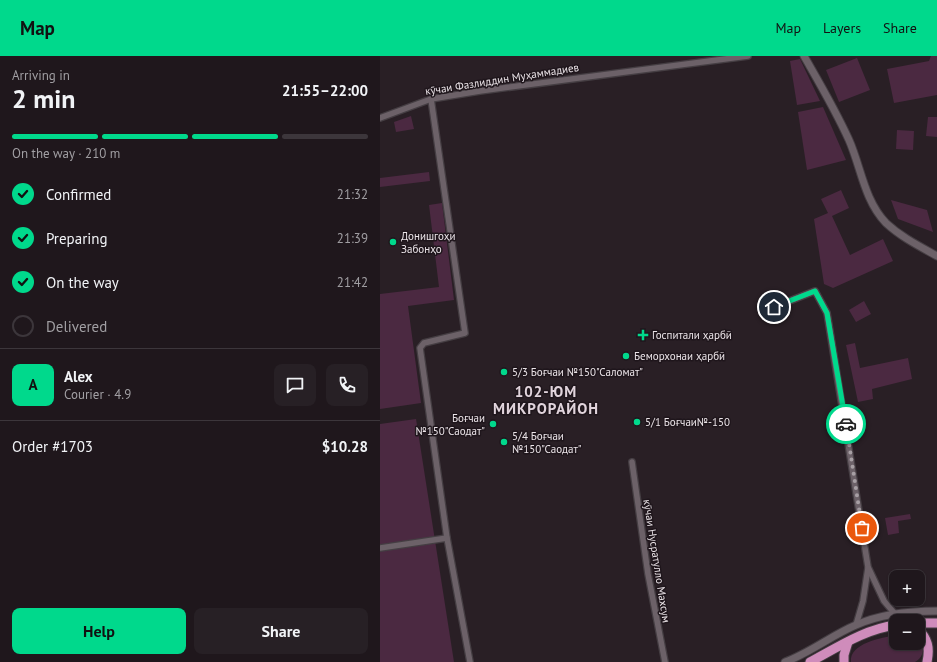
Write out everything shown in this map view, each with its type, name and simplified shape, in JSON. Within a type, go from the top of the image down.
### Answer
[{"type":"highway","points":[[925,623],[937,623]]},
{"type":"highway","points":[[810,662],[872,631],[889,627]]},
{"type":"highway","points":[[925,638],[929,648],[927,662]]},
{"type":"highway","points":[[844,662],[844,655],[848,642]]},
{"type":"street","name":"кӯчаи Фазлиддин Муҳаммадиев","points":[[380,118],[431,99],[587,76],[748,56]]},
{"type":"street","points":[[804,56],[846,133],[874,205],[885,222],[902,236],[937,256]]},
{"type":"street","points":[[431,99],[465,333],[424,343],[420,348],[447,538],[470,662]]},
{"type":"street","points":[[774,307],[815,291],[827,313],[868,567],[884,601],[895,614],[917,611],[937,611]]},
{"type":"street","name":"кӯчаи Нусратулло Махсум","points":[[632,462],[648,574],[665,662]]},
{"type":"street","points":[[380,548],[447,538]]},
{"type":"street","points":[[856,625],[863,601],[868,567]]},
{"type":"street","points":[[785,662],[856,625],[889,616]]},
{"type":"shaded area","points":[[931,56],[937,56],[937,95],[894,103],[887,69],[929,61]]},
{"type":"shaded area","points":[[857,58],[870,90],[839,102],[826,70]]},
{"type":"shaded area","points":[[800,59],[820,101],[797,105],[790,61]]},
{"type":"shaded area","points":[[823,107],[846,160],[807,170],[798,112]]},
{"type":"shaded area","points":[[411,116],[414,129],[396,132],[394,122]]},
{"type":"shaded area","points":[[928,117],[937,117],[937,137],[926,136]]},
{"type":"shaded area","points":[[897,130],[914,131],[913,150],[896,149]]},
{"type":"shaded area","points":[[429,172],[430,181],[380,187],[380,178]]},
{"type":"shaded area","points":[[841,190],[849,208],[832,216],[850,255],[883,239],[893,261],[833,288],[824,284],[814,219],[828,213],[821,199]]},
{"type":"shaded area","points":[[891,200],[927,210],[933,232],[898,219]]},
{"type":"shaded area","points":[[442,203],[454,300],[408,306],[421,403],[380,409],[380,294],[439,287],[429,205]]},
{"type":"shaded area","points":[[864,301],[871,314],[856,322],[849,310]]},
{"type":"shaded area","points":[[855,343],[860,368],[908,358],[912,379],[872,389],[873,399],[858,402],[846,345]]},
{"type":"shaded area","points":[[416,419],[454,662],[380,662],[380,424]]},
{"type":"shaded area","points":[[910,514],[911,519],[898,521],[899,533],[888,535],[885,518]]},
{"type":"shaded area","points":[[889,637],[889,650],[923,651],[921,657],[915,662],[851,662],[855,650],[868,642]]},
{"type":"way so far","points":[[846,424],[862,528]]},
{"type":"place","name":"Донишгоҳи Забонҳо","points":[[393,242]]},
{"type":"place","name":"Госпитали ҳарбӣ","points":[[643,335]]},
{"type":"place","name":"Беморхонаи ҳарбӣ","points":[[626,356]]},
{"type":"place","name":"5/3 Боғчаи №150\"Саломат\"","points":[[504,372]]},
{"type":"place","name":"5/1 Боғчаи№-150","points":[[637,422]]},
{"type":"place","name":"Боғчаи №150\"Саодат\"","points":[[493,424]]},
{"type":"place","name":"5/4 Боғчаи №150\"Саодат\"","points":[[504,442]]},
{"type":"district","name":"102-ЮМ МИКРОРАЙОН","points":[[546,400]]},
{"type":"route","points":[[774,307],[815,291],[827,313],[846,424]]}]
